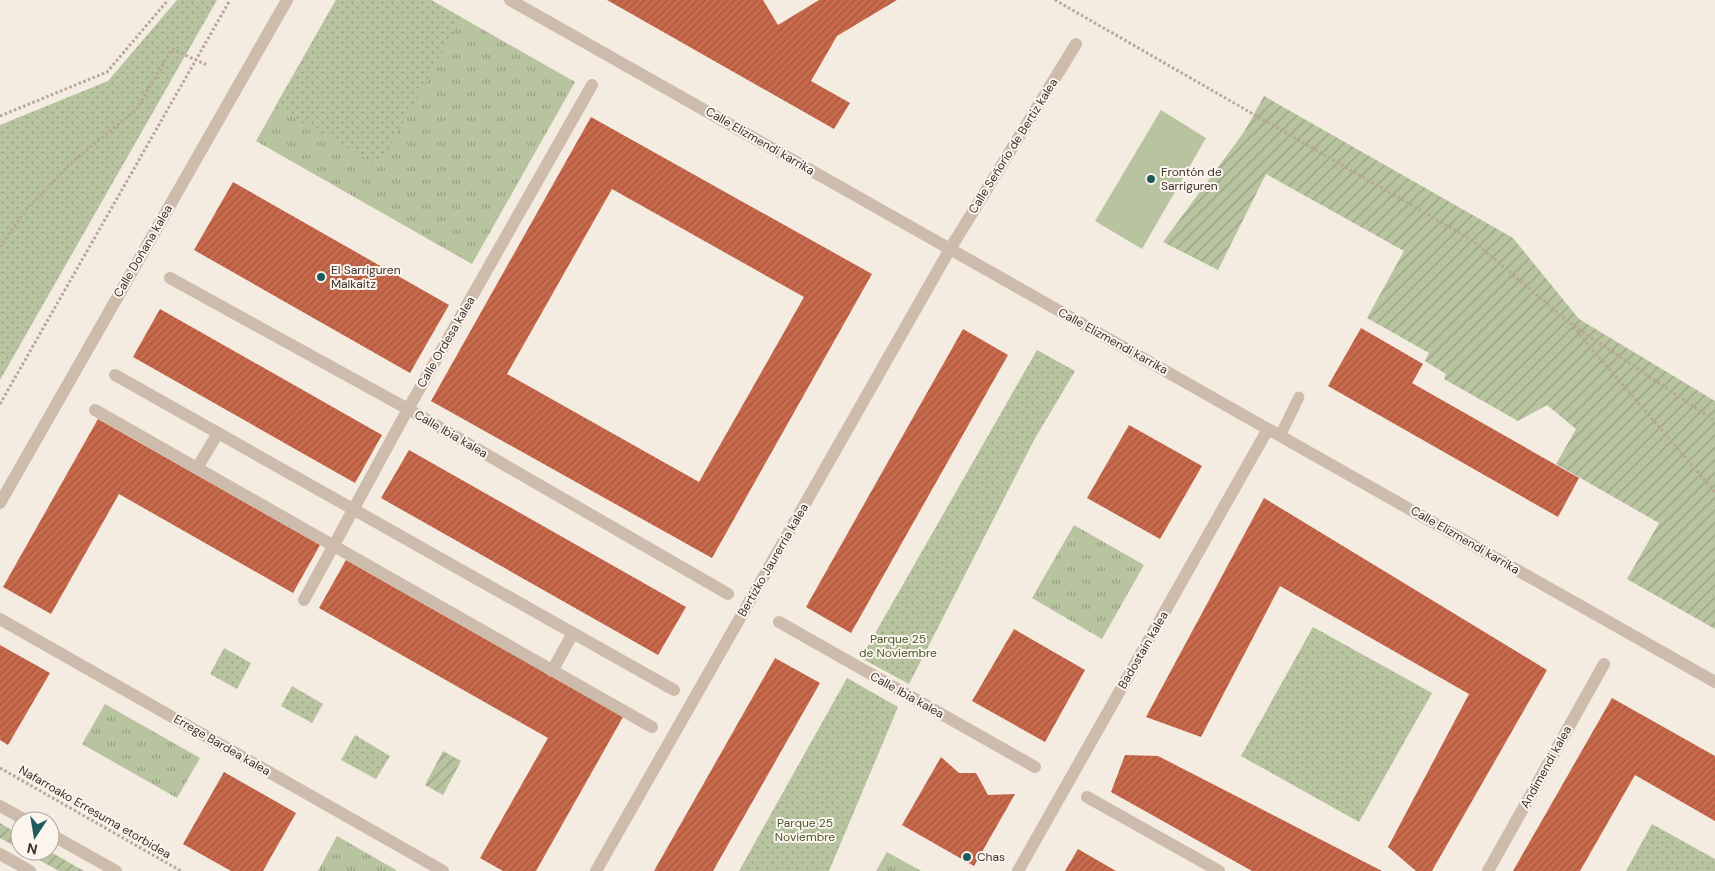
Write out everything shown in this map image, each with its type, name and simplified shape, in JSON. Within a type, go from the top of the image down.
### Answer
[{"type":"street","name":"Calle Doñana kalea","points":[[0,503],[287,0]]},
{"type":"street","name":"Calle Elizmendi karrika","points":[[510,0],[1715,682]]},
{"type":"street","name":"Calle Señorío de Bertiz kalea","points":[[950,249],[1076,44]]},
{"type":"street","name":"Calle Ordesa kalea","points":[[304,600],[408,409],[592,85]]},
{"type":"street","name":"Bertizko Jaurerria kalea","points":[[596,871],[950,249]]},
{"type":"street","name":"Calle Ibia kalea","points":[[170,278],[408,409],[728,594]]},
{"type":"street","points":[[116,375],[674,690]]},
{"type":"street","points":[[95,410],[652,728]]},
{"type":"street","name":"Badostain kalea","points":[[1018,871],[1268,429]]},
{"type":"street","points":[[197,468],[218,433]]},
{"type":"street","name":"Errege Bardea kalea","points":[[0,619],[443,871]]},
{"type":"street","name":"Calle Ibia kalea","points":[[779,622],[1035,767]]},
{"type":"street","points":[[552,671],[573,633]]},
{"type":"street","name":"Andimendi kalea","points":[[1488,871],[1604,664]]},
{"type":"street","points":[[1088,797],[1219,871]]},
{"type":"street","points":[[60,840],[116,871]]},
{"type":"street","points":[[0,854],[30,871]]},
{"type":"lane","points":[[1280,436],[1299,397]]},
{"type":"path","points":[[0,116],[107,72],[168,0]]},
{"type":"path","points":[[0,404],[230,0]]},
{"type":"path","points":[[1054,0],[1472,240],[1570,323],[1715,422]]},
{"type":"path","points":[[0,247],[26,210],[71,163],[136,110],[172,49],[206,65]]},
{"type":"path","points":[[1570,323],[1715,492]]},
{"type":"path","name":"Nafarroako Erresuma etorbidea","points":[[0,768],[181,871]]},
{"type":"green space","points":[[177,0],[217,0],[0,380],[0,125],[108,81]]},
{"type":"green space","points":[[336,0],[431,0],[575,82],[472,264],[256,141]]},
{"type":"green space","points":[[336,0],[431,0],[462,18],[379,166],[275,107]]},
{"type":"green space","points":[[1264,96],[1513,238],[1579,319],[1715,401],[1715,629],[1627,579],[1659,523],[1556,464],[1576,429],[1547,405],[1518,421],[1444,379],[1446,374],[1425,361],[1429,353],[1367,318],[1404,251],[1266,174],[1218,270],[1163,242],[1244,132]]},
{"type":"green space","name":"Frontón de Sarriguren","points":[[1161,110],[1206,138],[1142,249],[1095,221]]},
{"type":"green space","name":"Parque 25 de Noviembre","points":[[1037,350],[1075,371],[1034,440],[909,684],[861,658]]},
{"type":"green space","points":[[1074,525],[1144,565],[1102,639],[1032,598]]},
{"type":"green space","points":[[1313,627],[1432,693],[1359,822],[1241,756]]},
{"type":"green space","points":[[224,648],[251,663],[237,689],[210,674]]},
{"type":"green space","name":"Parque 25 Noviembre","points":[[847,678],[898,707],[829,871],[739,871]]},
{"type":"green space","points":[[292,686],[323,704],[312,723],[281,706]]},
{"type":"green space","points":[[105,704],[200,758],[177,798],[82,744]]},
{"type":"green space","points":[[355,735],[390,756],[376,779],[341,760]]},
{"type":"green space","points":[[443,751],[461,761],[443,795],[425,785]]},
{"type":"green space","points":[[0,823],[10,829],[10,844],[0,838]]},
{"type":"green space","points":[[1652,824],[1715,859],[1715,871],[1626,871]]},
{"type":"green space","points":[[337,836],[396,870],[396,871],[318,871]]},
{"type":"green space","points":[[887,852],[921,871],[876,871]]},
{"type":"green space","points":[[60,857],[84,871],[59,871],[41,861],[60,861]]},
{"type":"building","points":[[607,0],[763,0],[778,25],[819,0],[897,0],[837,36],[811,81],[850,103],[834,129]]},
{"type":"building","points":[[591,117],[872,274],[712,558],[431,401]],"holes":[[[612,189],[804,297],[699,482],[507,374]]]},
{"type":"building","name":"EI Sarriguren Malkaitz","points":[[233,182],[449,305],[410,373],[194,250]]},
{"type":"building","points":[[160,309],[382,435],[355,483],[133,357]]},
{"type":"building","points":[[1361,328],[1423,364],[1412,383],[1579,478],[1558,517],[1328,386]]},
{"type":"building","points":[[963,329],[1008,355],[851,633],[806,607]]},
{"type":"building","points":[[98,419],[320,545],[293,593],[119,494],[51,614],[3,587]]},
{"type":"building","points":[[1129,425],[1202,466],[1160,539],[1087,498]]},
{"type":"building","points":[[409,450],[686,607],[658,655],[381,498]]},
{"type":"building","points":[[1264,498],[1547,670],[1432,871],[1416,871],[1388,847],[1469,694],[1280,586],[1201,737],[1146,717]]},
{"type":"building","points":[[346,560],[623,717],[536,871],[503,871],[480,858],[548,738],[319,608]]},
{"type":"building","points":[[1014,629],[1085,670],[1045,742],[972,701]]},
{"type":"building","points":[[0,645],[50,673],[8,745],[0,740]]},
{"type":"building","points":[[775,658],[820,683],[713,871],[654,871]]},
{"type":"building","points":[[1612,698],[1715,756],[1715,821],[1635,775],[1580,871],[1513,871]]},
{"type":"building","points":[[1125,755],[1158,756],[1382,871],[1252,871],[1111,792]]},
{"type":"building","points":[[941,757],[959,773],[976,773],[988,795],[1015,794],[974,866],[902,825]]},
{"type":"building","points":[[224,772],[296,813],[263,871],[231,871],[183,844]]},
{"type":"building","points":[[1078,849],[1116,871],[1065,871]]},
{"type":"place","name":"Frontón de Sarriguren","points":[[1151,179]]},
{"type":"place","name":"EI Sarriguren Malkaitz","points":[[321,277]]},
{"type":"place","name":"Chas","points":[[967,857]]}]
